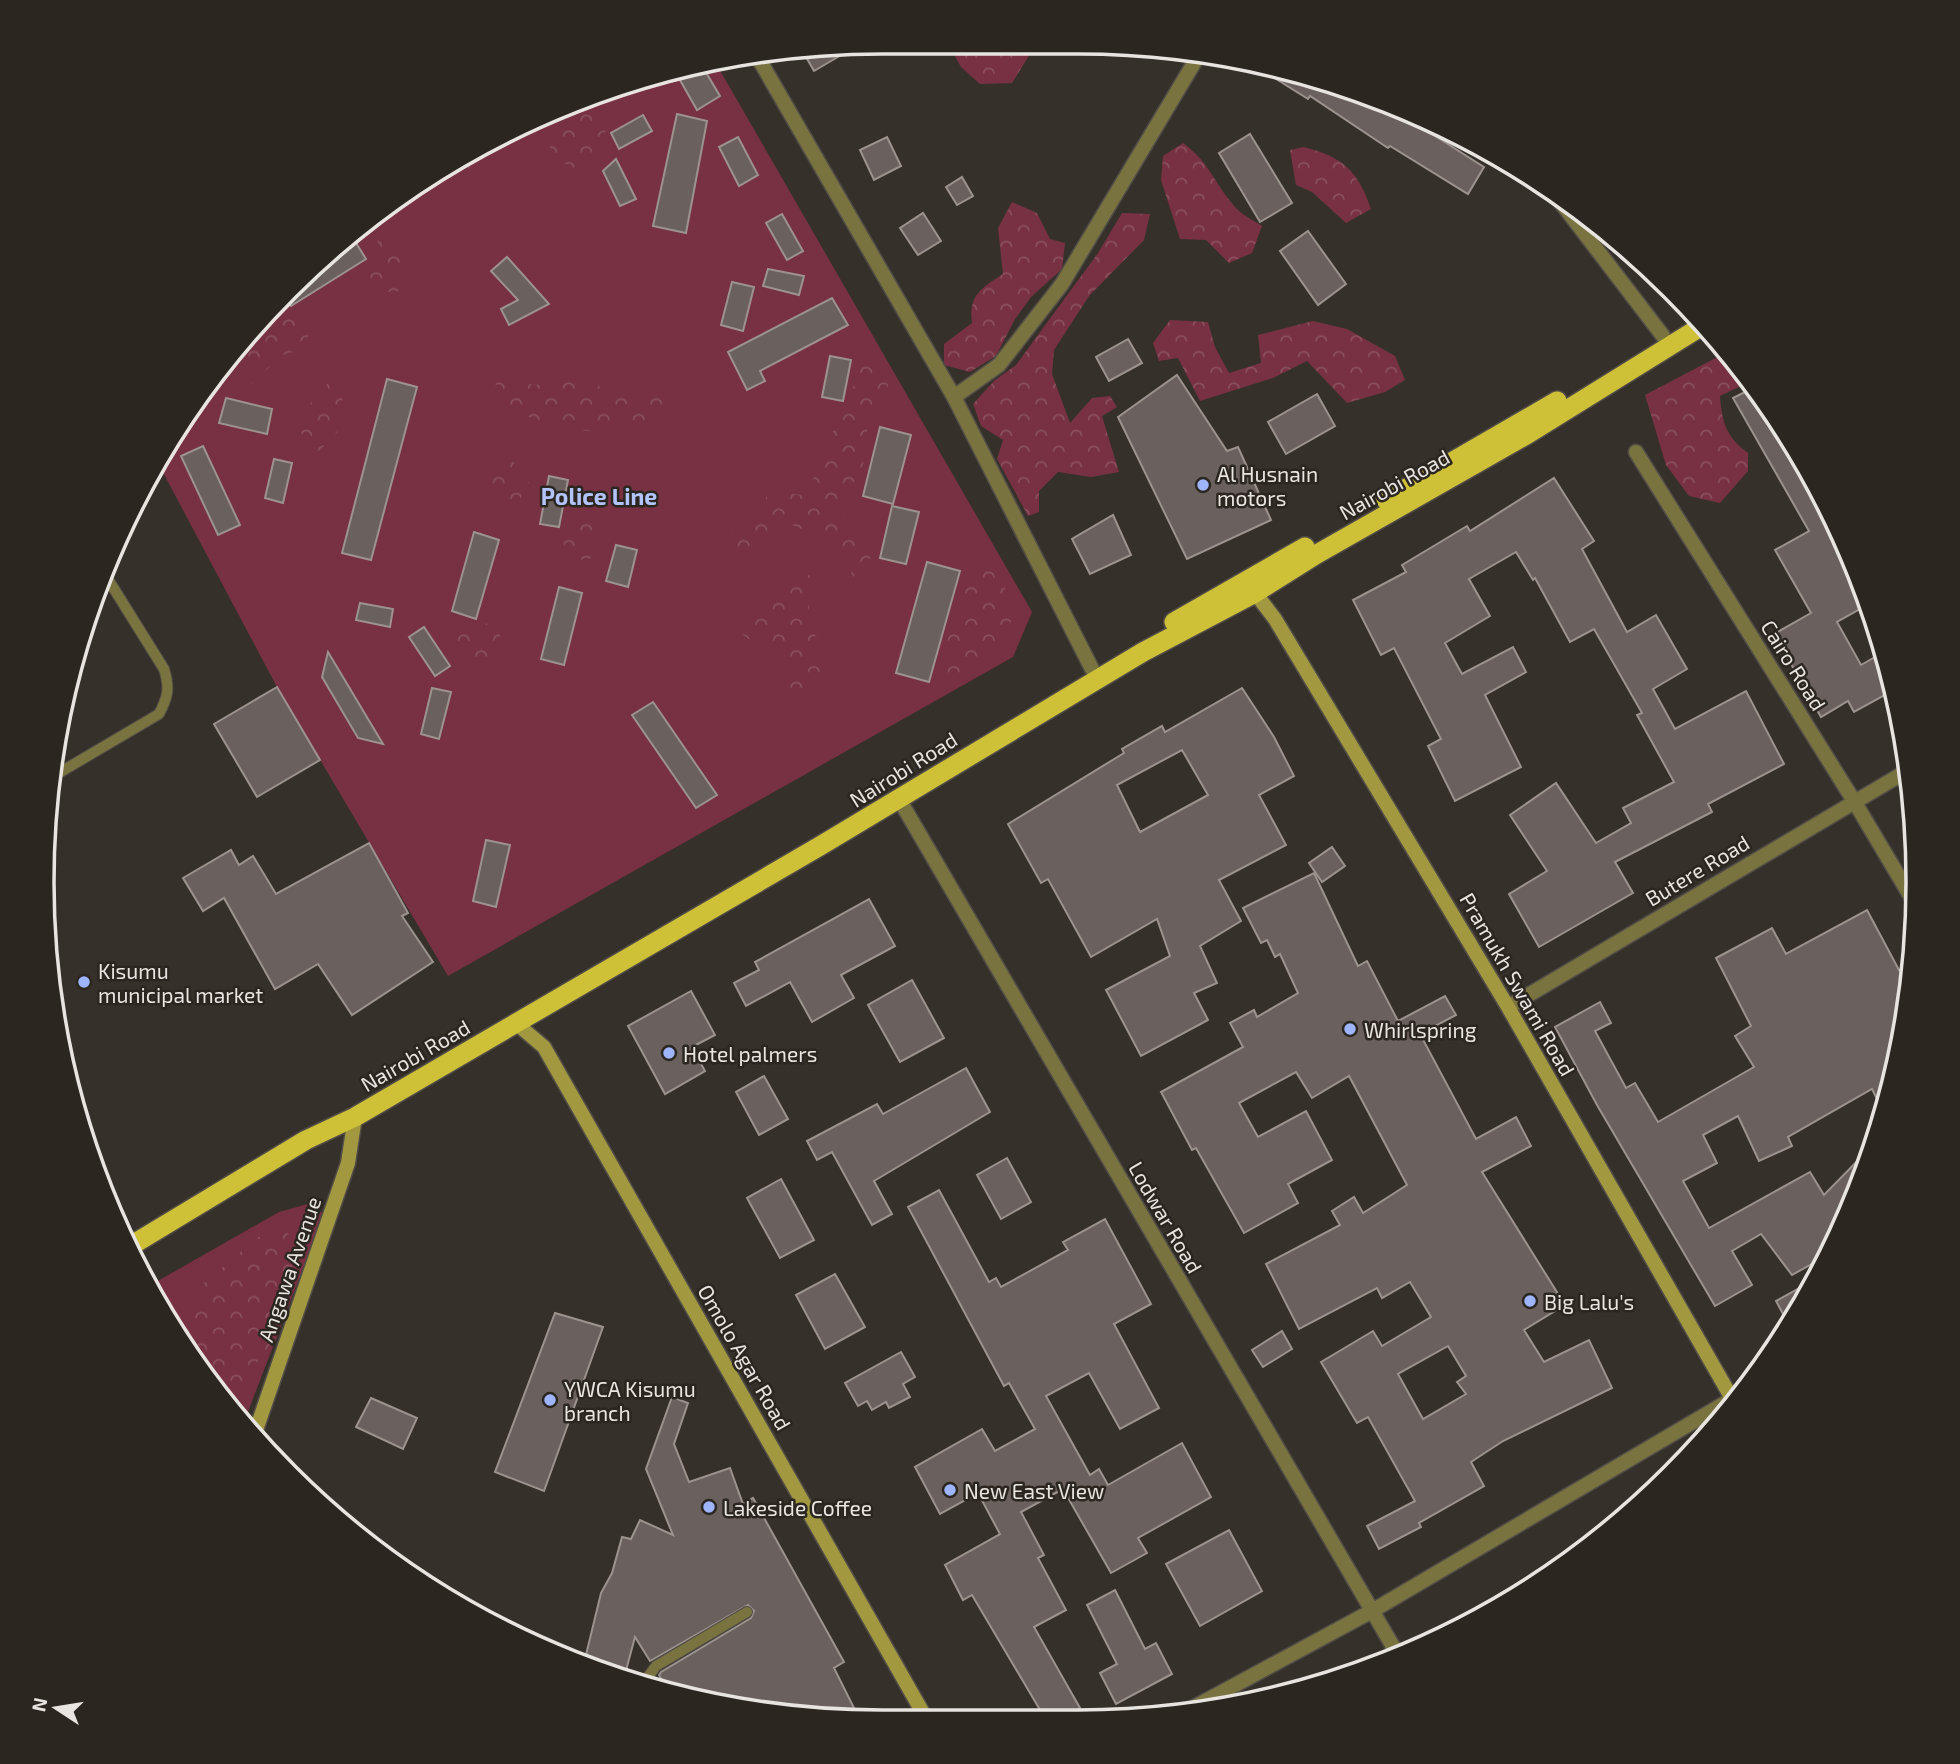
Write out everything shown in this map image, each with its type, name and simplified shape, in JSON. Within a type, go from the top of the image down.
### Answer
[{"type":"highway","name":"Nairobi Road","points":[[135,1237],[295,1143],[355,1113],[1092,669],[1521,423],[1688,323]]},
{"type":"highway","name":"Nairobi Road","points":[[137,1242],[306,1140],[355,1117],[434,1068],[516,1024],[1143,652],[1255,593],[1317,554],[1528,434],[1695,330]]},
{"type":"main road","name":"Pramukh Swami Road","points":[[1255,593],[1282,631],[1508,1007],[1729,1393]]},
{"type":"main road","name":"Omolo Agar Road","points":[[516,1024],[544,1047],[921,1710]]},
{"type":"main road","name":"Angawa Avenue","points":[[258,1426],[348,1163],[355,1117]]},
{"type":"street","points":[[954,397],[999,365],[1062,284],[1194,62]]},
{"type":"street","points":[[761,63],[954,397],[1092,669]]},
{"type":"street","points":[[1574,219],[1663,336]]},
{"type":"street","name":"Cairo Road","points":[[1636,452],[1906,888]]},
{"type":"street","name":"Butere Road","points":[[1508,1007],[1899,775]]},
{"type":"street","name":"Lodwar Road","points":[[899,799],[1394,1648]]},
{"type":"street","points":[[1209,1699],[1372,1611],[1714,1411]]},
{"type":"lane","points":[[61,771],[159,714],[167,699],[169,685],[164,669],[110,583]]},
{"type":"lane","points":[[649,1676],[656,1666],[747,1612]]},
{"type":"green space","points":[[954,54],[1030,54],[1012,83],[980,84],[961,67]]},
{"type":"green space","points":[[720,70],[1032,612],[1013,657],[448,976],[277,687],[163,472],[225,378],[260,336],[336,260],[378,225],[468,165],[565,117],[668,82]]},
{"type":"green space","points":[[605,102],[606,131],[593,152],[573,168],[550,156],[550,124]]},
{"type":"green space","points":[[1183,143],[1201,159],[1239,211],[1262,226],[1252,253],[1229,263],[1206,240],[1180,239],[1161,180],[1163,156]]},
{"type":"green space","points":[[1304,147],[1329,156],[1347,168],[1361,185],[1371,209],[1346,223],[1312,192],[1296,185],[1290,150]]},
{"type":"green space","points":[[484,157],[480,171],[451,176]]},
{"type":"green space","points":[[1012,202],[1037,213],[1050,239],[1065,243],[1062,269],[1031,297],[1015,319],[996,356],[970,372],[944,365],[944,344],[972,323],[974,299],[988,284],[1003,274],[998,228]]},
{"type":"green space","points":[[1122,213],[1150,214],[1144,240],[1089,296],[1054,350],[1052,374],[1070,423],[1092,398],[1110,396],[1117,407],[1102,416],[1119,472],[1091,477],[1058,472],[1039,491],[1039,512],[1028,516],[997,459],[1003,440],[981,426],[973,404],[994,381],[1016,365],[1098,253]]},
{"type":"green space","points":[[377,227],[403,237],[408,257],[398,292],[379,292],[358,285],[378,246]]},
{"type":"green space","points":[[302,311],[311,330],[303,349],[283,355],[251,384],[248,350],[276,319]]},
{"type":"green space","points":[[1170,320],[1208,322],[1215,347],[1229,373],[1261,363],[1258,335],[1313,321],[1347,329],[1395,356],[1405,380],[1385,392],[1347,403],[1307,361],[1273,378],[1200,401],[1178,358],[1159,361],[1153,343]]},
{"type":"green space","points":[[1717,357],[1741,386],[1720,396],[1722,414],[1730,435],[1748,453],[1748,471],[1720,503],[1689,496],[1666,465],[1645,395]]},
{"type":"green space","points":[[862,361],[879,369],[888,385],[887,402],[868,423],[863,466],[846,495],[842,520],[873,542],[870,560],[853,577],[838,544],[787,523],[764,552],[736,557],[723,537],[763,506],[769,490],[803,495],[817,472],[821,442],[841,424]]},
{"type":"green space","points":[[574,375],[614,393],[661,396],[664,417],[598,431],[557,430],[490,399],[497,382],[556,386]]},
{"type":"green space","points":[[330,381],[343,402],[344,420],[334,436],[316,453],[302,435],[298,418]]},
{"type":"green space","points":[[513,461],[529,483],[515,508],[483,492],[485,473]]},
{"type":"green space","points":[[595,512],[601,534],[594,558],[569,561],[561,535],[578,515]]},
{"type":"green space","points":[[987,561],[999,563],[1013,614],[1003,649],[979,669],[948,680],[940,644],[955,615],[968,605],[960,571],[972,564]]},
{"type":"green space","points":[[808,575],[814,577],[807,619],[821,646],[829,675],[817,689],[788,692],[787,666],[739,632]]},
{"type":"green space","points":[[491,622],[503,640],[495,658],[479,667],[460,655],[451,636]]},
{"type":"green space","points":[[308,1204],[324,1214],[247,1413],[194,1342],[157,1281],[279,1212]]},
{"type":"green space","points":[[287,1231],[296,1249],[277,1338],[252,1369],[242,1406],[183,1324],[204,1283],[258,1237]]},
{"type":"building","points":[[840,56],[814,71],[807,58]]},
{"type":"building","points":[[707,73],[720,96],[697,110],[680,79]]},
{"type":"building","points":[[1275,78],[1344,98],[1395,117],[1434,135],[1484,167],[1468,194],[1390,146],[1388,148],[1310,96],[1308,99]]},
{"type":"building","points":[[677,114],[707,121],[686,233],[653,226]]},
{"type":"building","points":[[643,115],[652,131],[619,149],[611,133]]},
{"type":"building","points":[[1250,134],[1292,203],[1260,222],[1219,153]]},
{"type":"building","points":[[738,137],[758,175],[739,186],[719,147]]},
{"type":"building","points":[[887,137],[901,166],[874,180],[860,150]]},
{"type":"building","points":[[616,159],[636,199],[620,206],[603,171]]},
{"type":"building","points":[[962,177],[973,196],[957,205],[946,187]]},
{"type":"building","points":[[923,213],[941,241],[918,255],[900,228]]},
{"type":"building","points":[[782,214],[803,251],[787,260],[766,223]]},
{"type":"building","points":[[1308,231],[1346,284],[1318,305],[1280,251]]},
{"type":"building","points":[[356,243],[366,259],[291,306],[297,297]]},
{"type":"building","points":[[507,257],[549,304],[509,325],[501,309],[518,300],[491,271]]},
{"type":"building","points":[[768,269],[804,276],[799,295],[763,286]]},
{"type":"building","points":[[732,282],[754,287],[743,331],[721,325]]},
{"type":"building","points":[[832,298],[848,325],[760,371],[765,381],[747,390],[728,352]]},
{"type":"building","points":[[1128,339],[1142,363],[1109,381],[1096,357]]},
{"type":"building","points":[[830,356],[851,360],[843,401],[822,397]]},
{"type":"building","name":"Al Husnain motors","points":[[1177,375],[1227,451],[1238,447],[1271,520],[1187,559],[1118,417]]},
{"type":"building","points":[[387,379],[417,387],[371,560],[342,553]]},
{"type":"building","points":[[1745,392],[1766,422],[1795,468],[1843,565],[1859,609],[1837,622],[1861,665],[1875,657],[1884,695],[1854,712],[1848,701],[1821,717],[1774,634],[1811,613],[1775,550],[1809,531],[1733,398]]},
{"type":"building","points":[[1317,394],[1335,426],[1286,454],[1268,422]]},
{"type":"building","points":[[226,398],[272,409],[267,434],[219,423]]},
{"type":"building","points":[[880,427],[911,435],[893,504],[863,496]]},
{"type":"building","points":[[203,446],[240,525],[218,535],[181,456]]},
{"type":"building","points":[[274,459],[292,463],[283,503],[265,498]]},
{"type":"building","points":[[549,476],[568,480],[559,527],[540,524]]},
{"type":"building","points":[[1554,478],[1594,541],[1582,549],[1627,632],[1656,615],[1687,669],[1653,689],[1675,729],[1746,691],[1784,764],[1708,804],[1712,812],[1615,862],[1633,893],[1539,947],[1509,894],[1547,871],[1510,815],[1556,783],[1596,843],[1631,823],[1623,808],[1674,782],[1637,715],[1642,713],[1594,629],[1570,642],[1535,578],[1533,580],[1516,552],[1469,579],[1490,616],[1445,643],[1462,674],[1513,647],[1526,672],[1485,695],[1521,767],[1455,801],[1428,746],[1441,739],[1394,648],[1381,655],[1353,600],[1406,572],[1402,565],[1467,526],[1470,531]]},
{"type":"building","points":[[892,506],[919,512],[906,564],[880,558]]},
{"type":"building","points":[[1113,515],[1131,555],[1090,574],[1072,539]]},
{"type":"building","points":[[474,532],[499,540],[476,619],[452,611]]},
{"type":"building","points":[[616,545],[637,550],[628,587],[606,581]]},
{"type":"building","points":[[927,562],[960,571],[929,682],[896,673]]},
{"type":"building","points":[[559,587],[582,593],[564,665],[541,659]]},
{"type":"building","points":[[360,603],[393,609],[390,627],[356,620]]},
{"type":"building","points":[[424,627],[450,666],[435,676],[409,637]]},
{"type":"building","points":[[328,652],[383,744],[358,738],[322,677]]},
{"type":"building","points":[[277,687],[320,760],[257,797],[214,724]]},
{"type":"building","points":[[432,688],[451,692],[439,739],[421,734]]},
{"type":"building","points":[[1242,688],[1274,737],[1294,776],[1259,795],[1286,845],[1219,880],[1241,921],[1200,946],[1217,983],[1194,993],[1208,1020],[1141,1056],[1106,990],[1170,956],[1157,919],[1091,957],[1048,879],[1041,883],[1008,824],[1124,753],[1122,749],[1162,726],[1165,732]],"holes":[[[1182,750],[1208,795],[1140,832],[1117,785]]]},
{"type":"building","points":[[653,702],[717,795],[696,808],[632,715]]},
{"type":"building","points":[[486,840],[510,845],[496,907],[473,901]]},
{"type":"building","points":[[369,843],[408,913],[402,916],[433,962],[352,1015],[318,964],[275,989],[224,898],[203,911],[183,878],[231,850],[239,865],[253,856],[276,894]]},
{"type":"building","points":[[1332,847],[1345,866],[1322,882],[1309,863]]},
{"type":"building","points":[[1314,873],[1358,966],[1367,961],[1398,1021],[1445,996],[1456,1015],[1420,1034],[1476,1139],[1516,1117],[1531,1146],[1482,1172],[1565,1305],[1524,1330],[1544,1362],[1589,1340],[1612,1388],[1503,1441],[1471,1462],[1484,1486],[1419,1523],[1421,1527],[1379,1549],[1367,1526],[1415,1501],[1368,1417],[1357,1423],[1321,1362],[1373,1331],[1382,1346],[1431,1317],[1410,1282],[1382,1298],[1377,1288],[1299,1329],[1266,1264],[1340,1225],[1332,1211],[1354,1197],[1363,1213],[1407,1185],[1349,1076],[1312,1098],[1296,1072],[1239,1103],[1258,1137],[1306,1111],[1332,1160],[1288,1184],[1298,1203],[1244,1233],[1196,1148],[1192,1150],[1161,1092],[1243,1047],[1230,1023],[1254,1010],[1257,1017],[1298,993],[1280,954],[1275,957],[1267,940],[1261,943],[1243,908]],"holes":[[[1448,1346],[1466,1376],[1457,1382],[1466,1394],[1423,1419],[1398,1374]]]},
{"type":"building","points":[[869,899],[895,946],[841,975],[854,998],[812,1022],[790,982],[746,1006],[734,983],[759,970],[755,962]]},
{"type":"building","points":[[1867,910],[1901,969],[1890,1043],[1877,1099],[1872,1089],[1788,1137],[1792,1146],[1759,1161],[1738,1116],[1703,1135],[1717,1163],[1683,1181],[1709,1228],[1810,1172],[1824,1195],[1857,1161],[1843,1199],[1812,1264],[1792,1275],[1761,1234],[1732,1251],[1752,1285],[1715,1306],[1597,1105],[1555,1027],[1600,1002],[1611,1023],[1595,1031],[1626,1088],[1635,1083],[1658,1122],[1754,1067],[1735,1036],[1751,1026],[1716,958],[1772,928],[1786,954]]},
{"type":"building","points":[[912,980],[944,1038],[900,1062],[868,1005]]},
{"type":"building","points":[[691,991],[715,1035],[692,1047],[705,1071],[665,1094],[628,1026]]},
{"type":"building","points":[[966,1068],[990,1112],[874,1181],[892,1214],[872,1225],[832,1152],[817,1160],[807,1141],[877,1104],[883,1114]]},
{"type":"building","points":[[764,1076],[788,1119],[759,1135],[736,1092]]},
{"type":"building","points":[[1007,1158],[1031,1202],[1001,1219],[977,1175]]},
{"type":"building","points":[[781,1179],[814,1240],[780,1258],[747,1198]]},
{"type":"building","points":[[939,1190],[989,1282],[996,1278],[1001,1287],[1068,1250],[1063,1242],[1105,1219],[1151,1304],[1114,1324],[1159,1408],[1120,1429],[1089,1373],[1046,1396],[1090,1475],[1099,1469],[1108,1485],[1182,1443],[1211,1497],[1138,1538],[1147,1553],[1111,1573],[1063,1489],[1021,1512],[1044,1555],[1038,1558],[1066,1610],[1034,1627],[1080,1708],[1076,1710],[1040,1710],[972,1595],[963,1600],[945,1565],[1000,1534],[978,1493],[940,1514],[915,1467],[982,1429],[995,1451],[1035,1429],[1009,1383],[1004,1386],[908,1207]]},
{"type":"building","points":[[835,1274],[865,1327],[825,1349],[796,1295]]},
{"type":"building","points":[[1799,1288],[1783,1315],[1776,1301]]},
{"type":"building","name":"YWCA Kisumu branch","points":[[555,1313],[603,1327],[544,1491],[495,1472]]},
{"type":"building","points":[[1282,1331],[1292,1349],[1263,1367],[1252,1350]]},
{"type":"building","points":[[901,1352],[915,1377],[903,1384],[910,1397],[889,1408],[886,1402],[872,1410],[867,1401],[858,1406],[845,1383]]},
{"type":"building","points":[[672,1397],[688,1403],[674,1444],[689,1482],[730,1468],[743,1504],[753,1498],[844,1662],[834,1668],[854,1709],[774,1703],[662,1680],[659,1675],[661,1672],[751,1618],[754,1611],[748,1605],[650,1661],[635,1637],[626,1669],[586,1655],[601,1593],[612,1573],[622,1537],[631,1539],[640,1520],[673,1535],[646,1469]]},
{"type":"building","points":[[371,1398],[417,1418],[403,1449],[356,1427]]},
{"type":"building","points":[[1229,1530],[1262,1591],[1200,1626],[1166,1564]]},
{"type":"building","points":[[1115,1590],[1145,1649],[1156,1643],[1172,1674],[1116,1704],[1100,1673],[1117,1664],[1087,1605]]},
{"type":"place","name":"Al Husnain motors","points":[[1203,485]]},
{"type":"place","name":"Kisumu municipal market","points":[[84,982]]},
{"type":"place","name":"Whirlspring","points":[[1350,1029]]},
{"type":"place","name":"Hotel palmers","points":[[669,1053]]},
{"type":"place","name":"Big Lalu's","points":[[1530,1301]]},
{"type":"place","name":"YWCA Kisumu branch","points":[[550,1400]]},
{"type":"place","name":"New East View","points":[[950,1490]]},
{"type":"place","name":"Lakeside Coffee","points":[[709,1507]]},
{"type":"district","name":"Police Line","points":[[599,496]]}]
